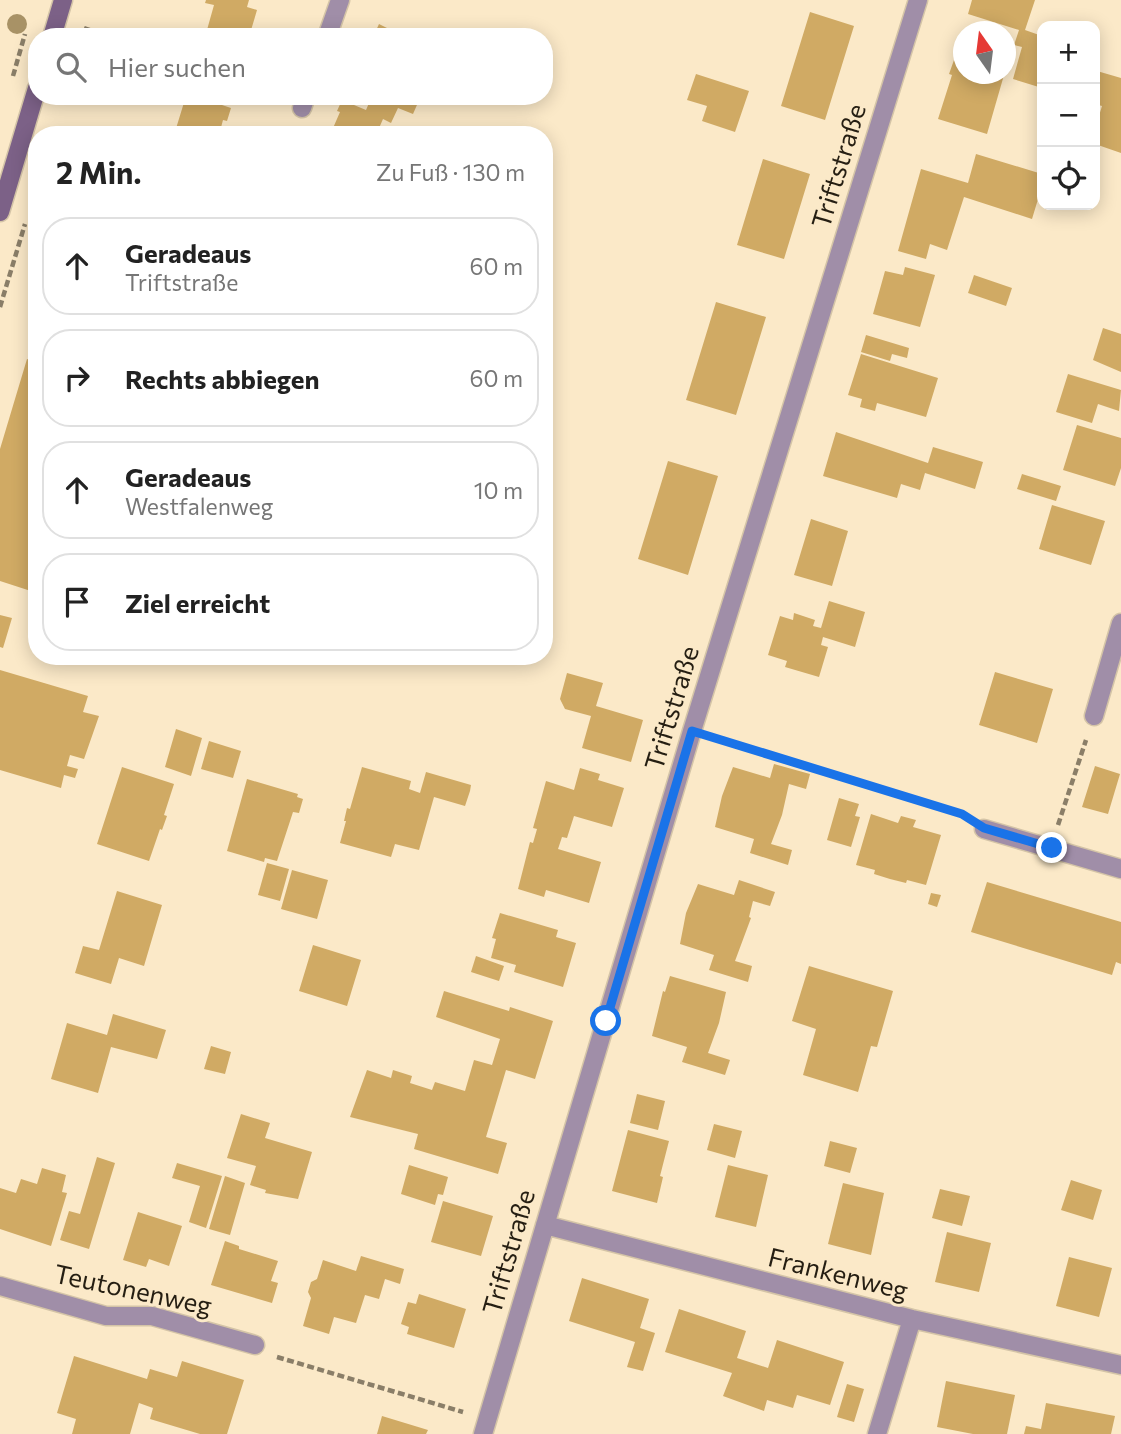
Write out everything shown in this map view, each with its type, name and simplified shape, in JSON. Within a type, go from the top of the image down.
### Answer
[{"type":"main road","points":[[55,28],[63,0]]},
{"type":"main road","points":[[0,212],[32,105]]},
{"type":"street","points":[[330,28],[340,0]]},
{"type":"street","name":"Triftstraße","points":[[485,1427],[692,731],[918,0]]},
{"type":"street","points":[[1094,716],[1121,623]]},
{"type":"street","points":[[984,828],[1121,869]]},
{"type":"street","name":"Frankenweg","points":[[545,1225],[912,1320],[1121,1365]]},
{"type":"street","name":"Teutonenweg","points":[[0,1286],[106,1316],[152,1316],[256,1345]]},
{"type":"street","points":[[877,1434],[912,1320]]},
{"type":"path","points":[[10,83],[29,24]]},
{"type":"path","points":[[0,307],[25,222]]},
{"type":"path","points":[[1063,807],[1094,716]]},
{"type":"path","points":[[692,731],[962,814],[984,828]]},
{"type":"path","points":[[256,1345],[274,1356],[485,1427]]},
{"type":"building","points":[[206,0],[249,0],[247,7],[257,10],[252,28],[208,28],[214,5],[205,3]]},
{"type":"building","points":[[972,0],[1035,0],[1025,30],[1037,34],[1037,86],[1016,80],[1022,47],[1016,46],[1019,30],[1016,29],[1016,21],[990,21],[968,14]]},
{"type":"building","points":[[810,12],[854,26],[825,120],[781,106]]},
{"type":"building","points":[[953,63],[953,84],[1001,84],[987,134],[938,119],[952,75],[949,74]]},
{"type":"building","points":[[1100,72],[1121,78],[1121,153],[1100,146]]},
{"type":"building","points":[[696,74],[749,91],[735,132],[702,121],[707,106],[687,100]]},
{"type":"building","points":[[183,105],[222,105],[231,108],[227,121],[223,120],[221,126],[177,126]]},
{"type":"building","points":[[340,105],[354,105],[366,110],[368,105],[417,105],[413,114],[398,108],[391,123],[383,119],[380,126],[334,126],[340,112],[337,111]]},
{"type":"building","points":[[976,154],[1037,172],[1037,202],[1032,219],[964,197],[947,250],[930,244],[926,259],[898,251],[921,169],[968,183]]},
{"type":"building","points":[[763,159],[810,174],[784,259],[737,245]]},
{"type":"building","points":[[905,267],[935,275],[920,327],[873,314],[885,271],[903,275]]},
{"type":"building","points":[[974,275],[1012,288],[1006,306],[968,293]]},
{"type":"building","points":[[716,302],[766,317],[736,415],[686,400]]},
{"type":"building","points":[[1103,328],[1121,334],[1121,372],[1093,360]]},
{"type":"building","points":[[866,335],[909,348],[907,358],[892,354],[890,361],[861,352]]},
{"type":"building","points":[[861,354],[938,378],[926,417],[877,403],[875,411],[860,407],[862,399],[848,395]]},
{"type":"building","points":[[28,359],[28,590],[0,581],[0,449]]},
{"type":"building","points":[[1068,374],[1121,390],[1119,411],[1098,404],[1092,423],[1056,412]]},
{"type":"building","points":[[1077,425],[1121,438],[1121,468],[1115,486],[1063,470]]},
{"type":"building","points":[[836,432],[928,463],[933,447],[983,462],[975,489],[925,473],[920,490],[901,484],[897,498],[823,476]]},
{"type":"building","points":[[668,461],[718,476],[688,575],[638,559]]},
{"type":"building","points":[[1022,474],[1061,486],[1056,501],[1017,489]]},
{"type":"building","points":[[1052,505],[1105,521],[1091,565],[1039,549]]},
{"type":"building","points":[[811,519],[848,531],[832,586],[794,575]]},
{"type":"building","points":[[829,601],[865,612],[855,647],[823,637],[821,645],[828,647],[819,677],[785,667],[787,661],[768,655],[780,616],[793,620],[794,613],[815,620],[813,626],[821,628]]},
{"type":"building","points":[[0,615],[12,618],[3,648],[0,647]]},
{"type":"building","points":[[0,670],[88,696],[83,712],[99,716],[84,759],[70,755],[67,766],[78,769],[75,778],[64,775],[61,788],[0,770]]},
{"type":"building","points":[[995,672],[1053,689],[1037,743],[979,725]]},
{"type":"building","points":[[567,673],[603,683],[596,706],[643,720],[631,762],[582,748],[591,716],[565,709],[560,699]]},
{"type":"building","points":[[176,729],[202,738],[191,776],[165,767]]},
{"type":"building","points":[[209,741],[241,751],[233,778],[201,769]]},
{"type":"building","points":[[774,764],[810,774],[806,789],[789,784],[782,815],[771,844],[792,850],[788,865],[750,853],[754,839],[715,827],[722,796],[733,767],[770,778]]},
{"type":"building","points":[[1095,766],[1120,774],[1108,814],[1082,807]]},
{"type":"building","points":[[122,767],[174,784],[164,815],[167,816],[149,861],[97,844]]},
{"type":"building","points":[[362,767],[411,781],[409,789],[420,793],[426,772],[471,785],[470,791],[465,806],[434,797],[419,850],[395,844],[391,857],[340,843],[347,808],[350,809]]},
{"type":"building","points":[[580,768],[600,774],[598,780],[624,788],[612,827],[574,816],[567,838],[562,837],[558,849],[601,862],[589,903],[546,890],[544,897],[518,889],[530,842],[533,843],[537,829],[533,828],[546,781],[574,790]]},
{"type":"building","points":[[247,779],[298,794],[297,797],[303,799],[299,813],[293,812],[277,861],[265,858],[264,862],[227,851]]},
{"type":"building","points":[[839,798],[859,804],[855,816],[860,817],[851,847],[827,840]]},
{"type":"building","points":[[871,814],[898,823],[901,816],[916,820],[913,827],[941,835],[926,885],[890,879],[874,874],[875,870],[856,865]]},
{"type":"building","points":[[267,863],[289,869],[280,901],[258,895]]},
{"type":"building","points":[[292,870],[328,880],[317,919],[281,909]]},
{"type":"building","points":[[739,880],[775,892],[770,906],[753,901],[749,917],[751,918],[735,961],[752,966],[748,982],[709,970],[714,955],[680,944],[686,913],[698,884],[734,895]]},
{"type":"building","points":[[987,882],[1121,922],[1121,964],[1116,962],[1112,975],[971,932]]},
{"type":"building","points":[[117,891],[162,905],[144,966],[119,958],[111,984],[75,973],[83,946],[99,950]]},
{"type":"building","points":[[931,893],[941,895],[937,907],[928,904]]},
{"type":"building","points":[[500,913],[558,930],[556,937],[576,943],[563,987],[514,972],[516,965],[491,958],[496,939],[492,938]]},
{"type":"building","points":[[313,945],[361,960],[347,1006],[299,991]]},
{"type":"building","points":[[476,956],[504,966],[499,981],[471,972]]},
{"type":"building","points":[[809,966],[893,991],[877,1047],[871,1046],[858,1092],[803,1075],[816,1029],[792,1021]]},
{"type":"building","points":[[670,976],[726,992],[708,1053],[730,1060],[725,1075],[682,1062],[687,1047],[652,1036],[663,991],[665,992]]},
{"type":"building","points":[[444,991],[553,1021],[535,1079],[506,1070],[486,1137],[507,1143],[498,1174],[414,1149],[418,1134],[350,1117],[367,1070],[391,1078],[393,1070],[412,1076],[410,1083],[432,1090],[435,1082],[465,1091],[474,1060],[492,1065],[500,1039],[436,1017]]},
{"type":"building","points":[[113,1014],[166,1030],[157,1059],[111,1047],[98,1093],[51,1079],[67,1023],[107,1035]]},
{"type":"building","points":[[211,1046],[231,1052],[225,1074],[204,1069]]},
{"type":"building","points":[[637,1094],[665,1101],[658,1130],[630,1123]]},
{"type":"building","points":[[241,1114],[270,1123],[265,1138],[312,1152],[298,1199],[265,1193],[266,1190],[250,1185],[256,1166],[227,1158]]},
{"type":"building","points":[[714,1124],[742,1131],[735,1158],[707,1150]]},
{"type":"building","points":[[628,1130],[669,1141],[660,1176],[663,1177],[657,1203],[612,1191]]},
{"type":"building","points":[[830,1141],[857,1148],[850,1173],[824,1166]]},
{"type":"building","points":[[97,1157],[115,1163],[89,1249],[60,1240],[69,1211],[80,1214]]},
{"type":"building","points":[[177,1163],[222,1176],[206,1228],[189,1222],[200,1186],[172,1178]]},
{"type":"building","points":[[409,1165],[448,1177],[443,1195],[438,1194],[435,1205],[401,1194]]},
{"type":"building","points":[[728,1165],[768,1175],[756,1227],[715,1217]]},
{"type":"building","points":[[42,1168],[66,1175],[62,1192],[67,1193],[51,1246],[0,1229],[0,1188],[16,1193],[21,1179],[37,1184]]},
{"type":"building","points":[[225,1176],[245,1183],[230,1235],[209,1229]]},
{"type":"building","points":[[1071,1180],[1102,1190],[1093,1220],[1061,1210]]},
{"type":"building","points":[[843,1183],[884,1193],[871,1255],[828,1244]]},
{"type":"building","points":[[940,1189],[970,1196],[962,1226],[932,1218]]},
{"type":"building","points":[[443,1201],[493,1216],[481,1256],[431,1242]]},
{"type":"building","points":[[138,1212],[182,1226],[169,1266],[149,1259],[146,1267],[123,1260]]},
{"type":"building","points":[[947,1232],[991,1243],[979,1292],[935,1282]]},
{"type":"building","points":[[225,1241],[239,1246],[239,1249],[278,1261],[271,1281],[278,1283],[272,1303],[211,1285]]},
{"type":"building","points":[[361,1256],[404,1269],[400,1284],[385,1279],[379,1299],[365,1295],[356,1323],[334,1317],[329,1334],[303,1326],[311,1298],[308,1292],[311,1282],[317,1279],[323,1260],[356,1271]]},
{"type":"building","points":[[1069,1257],[1112,1268],[1099,1317],[1056,1306]]},
{"type":"building","points":[[582,1278],[649,1299],[640,1328],[655,1333],[643,1371],[627,1367],[635,1342],[569,1321]]},
{"type":"building","points":[[419,1294],[466,1309],[454,1348],[407,1334],[409,1327],[401,1324],[408,1302],[416,1304]]},
{"type":"building","points":[[679,1309],[746,1331],[737,1358],[768,1368],[777,1340],[844,1362],[830,1405],[797,1395],[793,1408],[767,1400],[764,1411],[723,1396],[732,1373],[665,1352]]},
{"type":"building","points":[[74,1356],[147,1379],[150,1369],[177,1377],[182,1361],[244,1380],[227,1434],[200,1434],[150,1419],[153,1408],[139,1403],[130,1434],[72,1434],[76,1419],[57,1413]]},
{"type":"building","points":[[946,1381],[1015,1395],[1007,1434],[973,1434],[937,1427]]},
{"type":"building","points":[[847,1384],[864,1389],[854,1422],[837,1417]]},
{"type":"building","points":[[1046,1403],[1115,1416],[1111,1434],[1024,1434],[1026,1426],[1041,1429]]},
{"type":"building","points":[[382,1416],[428,1430],[426,1434],[377,1434]]},
{"type":"route","points":[[606,1021],[692,731],[962,814],[984,828],[1052,848]]}]
